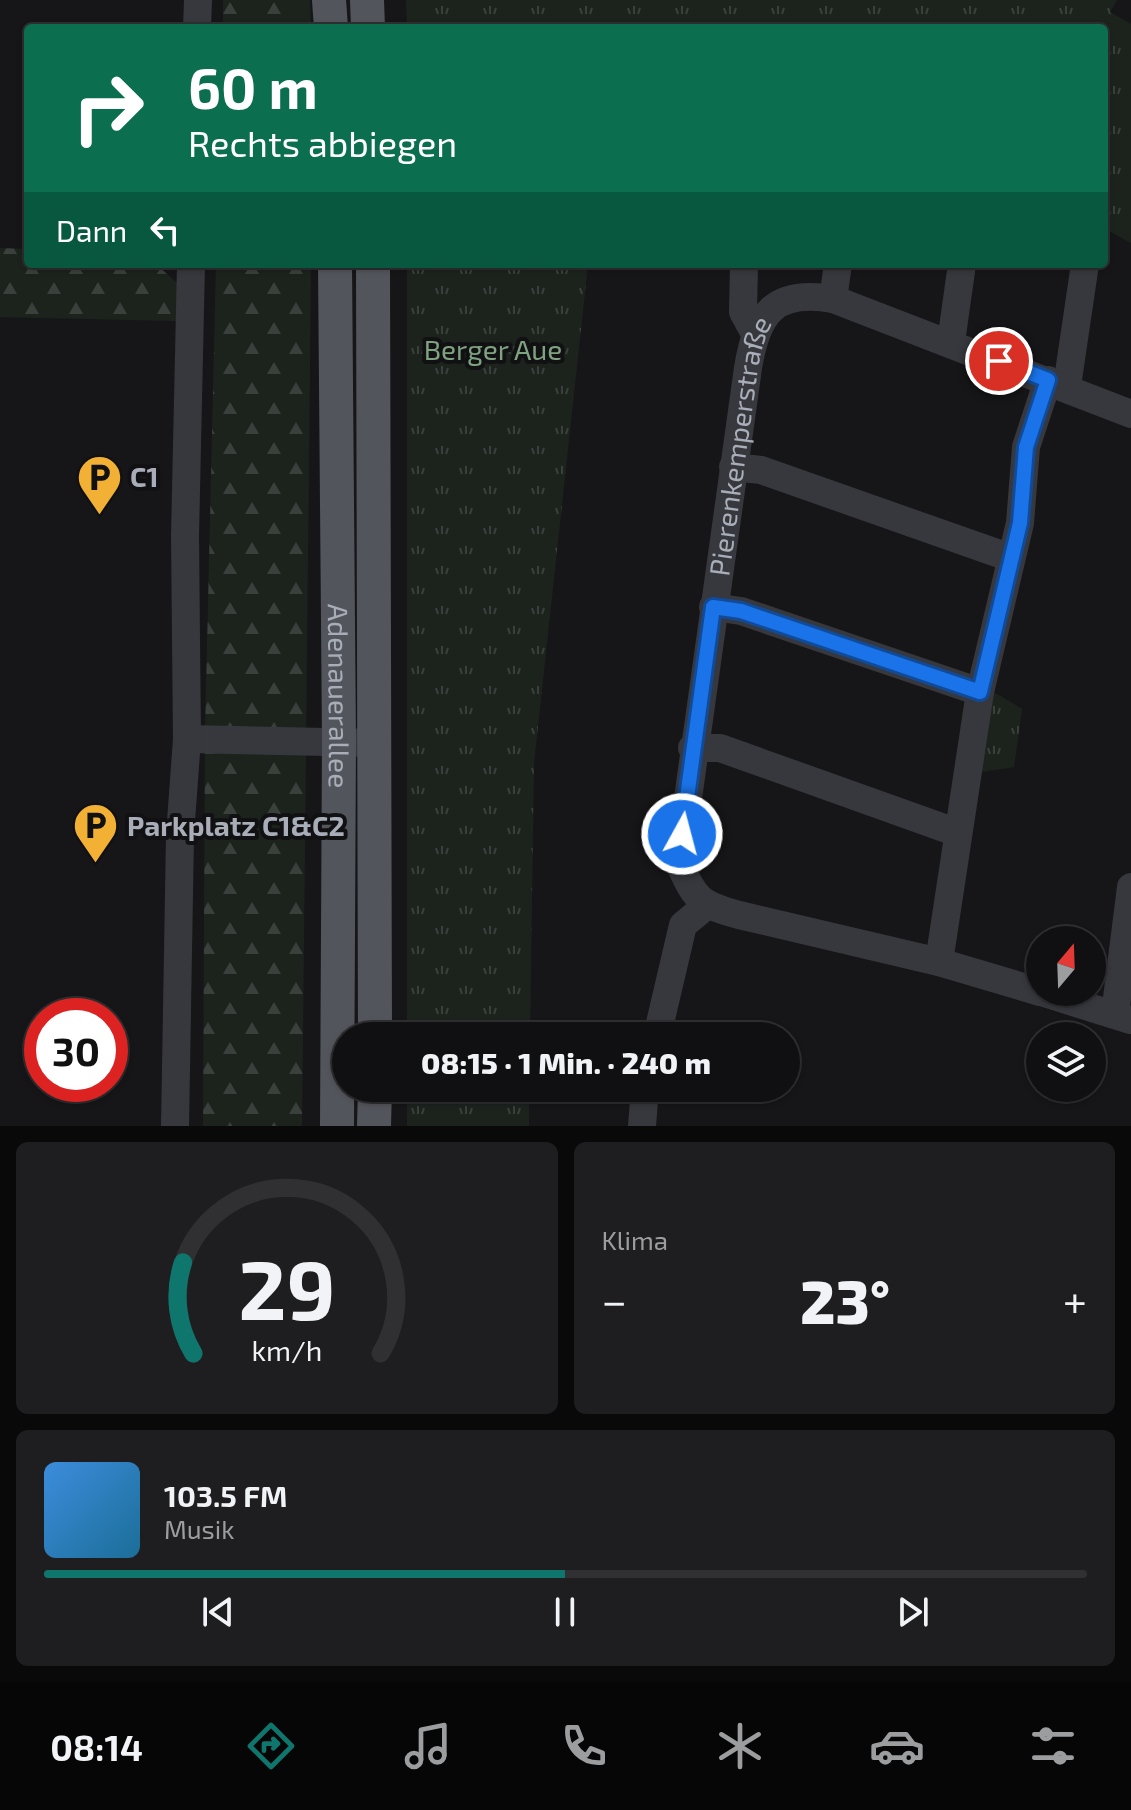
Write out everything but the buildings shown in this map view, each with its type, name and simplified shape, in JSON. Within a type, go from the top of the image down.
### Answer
[{"type":"main road","points":[[329,0],[331,24]]},
{"type":"main road","points":[[367,0],[368,24]]},
{"type":"main road","name":"Adenauerallee","points":[[335,268],[339,741],[337,1126]]},
{"type":"main road","name":"Adenauerallee","points":[[373,268],[375,1022]]},
{"type":"main road","points":[[374,1126],[375,1102]]},
{"type":"street","points":[[197,24],[198,0]]},
{"type":"street","points":[[175,1126],[180,835],[187,739],[185,536],[191,268]]},
{"type":"street","points":[[744,268],[743,312],[754,332]]},
{"type":"street","points":[[833,299],[837,268]]},
{"type":"street","points":[[951,342],[961,268]]},
{"type":"street","points":[[939,962],[980,692],[1020,523],[1026,447],[1058,383],[1084,268]]},
{"type":"street","name":"Pierenkemperstraße","points":[[706,906],[693,895],[679,863],[692,748],[754,332],[774,305],[806,295],[833,299],[1058,383],[1131,414]]},
{"type":"street","points":[[733,467],[761,470],[1011,558]]},
{"type":"street","points":[[713,607],[741,611],[980,692]]},
{"type":"street","points":[[187,739],[376,743]]},
{"type":"street","points":[[692,748],[720,748],[958,833]]},
{"type":"street","points":[[1087,1006],[1123,1017],[1131,887]]},
{"type":"street","points":[[660,1022],[683,925],[706,906],[939,962],[1026,988]]},
{"type":"street","points":[[642,1126],[644,1102]]},
{"type":"green space","points":[[223,0],[310,0],[311,24],[223,24]]},
{"type":"green space","points":[[406,0],[1117,0],[1110,12],[1131,24],[1131,243],[1108,230],[1108,24],[407,24]]},
{"type":"green space","points":[[0,248],[24,249],[24,268],[160,268],[178,284],[177,321],[0,317]]},
{"type":"green space","points":[[216,268],[311,268],[302,1126],[203,1126],[205,732]]},
{"type":"green space","name":"Berger Aue","points":[[407,268],[588,268],[534,763],[530,1022],[407,1022]]},
{"type":"green space","points":[[985,687],[1022,709],[1014,767],[974,773]]},
{"type":"green space","points":[[407,1102],[529,1102],[529,1126],[407,1126]]},
{"type":"place","name":"C1","points":[[99,516]]},
{"type":"place","name":"Parkplatz C1&C2","points":[[96,865]]},
{"type":"route","points":[[682,834],[713,607],[741,611],[980,692],[1020,523],[1026,447],[1048,380],[999,361]]}]
